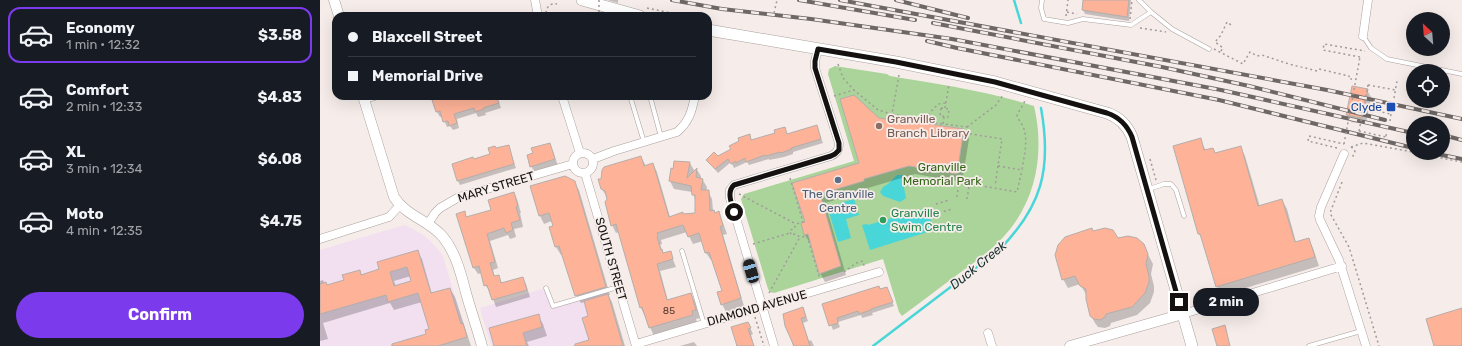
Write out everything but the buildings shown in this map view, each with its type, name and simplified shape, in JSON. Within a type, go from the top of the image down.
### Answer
[{"type":"main road","points":[[582,0],[633,12]]},
{"type":"main road","points":[[712,31],[916,66],[1002,84],[1112,114],[1123,122],[1130,134],[1192,346]]},
{"type":"street","points":[[334,0],[338,12]]},
{"type":"street","points":[[535,0],[537,12]]},
{"type":"street","points":[[1363,36],[1368,0]]},
{"type":"street","points":[[774,346],[730,198],[730,190],[734,185],[831,156],[839,150],[839,143],[815,68],[818,49]]},
{"type":"street","points":[[364,100],[392,192],[400,205],[408,212],[428,224],[443,237],[454,255],[482,346]]},
{"type":"street","points":[[563,100],[580,153]]},
{"type":"street","points":[[593,159],[677,132],[685,126],[691,114],[694,100]]},
{"type":"street","points":[[1343,150],[1319,216],[1342,266],[1366,346]]},
{"type":"street","points":[[580,153],[588,154],[593,159],[592,167],[585,173],[576,170],[573,164],[574,158],[580,153]]},
{"type":"street","name":"MARY STREET","points":[[428,224],[440,208],[459,197],[573,164]]},
{"type":"street","name":"SOUTH STREET","points":[[585,173],[636,345]]},
{"type":"street","points":[[320,239],[387,218],[400,205]]},
{"type":"street","points":[[1070,346],[1342,266]]},
{"type":"street","name":"DIAMOND AVENUE","points":[[636,345],[879,272]]},
{"type":"street","points":[[988,333],[992,346]]},
{"type":"lane","points":[[1042,0],[1041,8],[1044,19],[1068,22],[1083,19],[1131,25],[1151,12]]},
{"type":"lane","points":[[1140,0],[1151,12],[1172,29],[1208,49]]},
{"type":"lane","points":[[1363,36],[1371,48],[1388,59],[1462,74]]},
{"type":"lane","points":[[631,100],[644,143]]},
{"type":"lane","points":[[651,100],[661,138]]},
{"type":"lane","points":[[1146,189],[1164,184],[1171,184],[1176,190],[1184,216]]},
{"type":"lane","points":[[682,251],[704,324]]},
{"type":"lane","points":[[546,288],[553,306],[619,286]]},
{"type":"lane","points":[[1309,346],[1362,331]]},
{"type":"path","points":[[599,0],[599,12]]},
{"type":"path","points":[[774,13],[777,0]]},
{"type":"path","points":[[1066,18],[1068,0]]},
{"type":"path","points":[[546,12],[548,6],[551,4],[557,4]]},
{"type":"path","points":[[1130,19],[1138,27],[1168,33]]},
{"type":"path","points":[[1221,51],[1223,48],[1215,42],[1221,35],[1227,22],[1231,25]]},
{"type":"path","points":[[1362,51],[1324,44],[1323,50],[1360,57],[1344,144],[1310,136],[1308,141],[1343,150],[1363,143],[1406,151]]},
{"type":"path","points":[[1208,49],[1217,49],[1236,62],[1243,64],[1250,52],[1256,56],[1262,55],[1317,71],[1319,69],[1349,76],[1349,79],[1352,79]]},
{"type":"path","points":[[838,64],[843,78],[854,90],[878,110],[905,117],[924,119],[926,121],[966,127],[996,105],[1003,95]]},
{"type":"path","points":[[892,114],[899,75]]},
{"type":"path","points":[[1394,98],[1397,81]]},
{"type":"path","points":[[945,109],[949,84]]},
{"type":"path","points":[[1386,136],[1359,131],[1362,112],[1368,85],[1396,90]]},
{"type":"path","points":[[834,96],[854,90]]},
{"type":"path","points":[[967,199],[969,186],[971,184],[1017,192],[1025,150],[1025,133],[1024,127],[1017,115],[1025,101]]},
{"type":"path","points":[[924,119],[938,104],[946,103]]},
{"type":"path","points":[[1390,121],[1392,107]]},
{"type":"path","points":[[941,108],[949,109],[948,117],[944,117],[940,116],[941,108]]},
{"type":"path","points":[[1363,108],[1391,114]]},
{"type":"path","points":[[1351,110],[1362,112]]},
{"type":"path","points":[[943,124],[944,117]]},
{"type":"path","points":[[957,197],[966,127]]},
{"type":"path","points":[[1385,141],[1387,131]]},
{"type":"path","points":[[965,133],[1002,139],[995,186]]},
{"type":"path","points":[[1351,147],[1355,152],[1352,160]]},
{"type":"path","points":[[1450,160],[1462,162]]},
{"type":"path","points":[[998,166],[1022,170]]},
{"type":"path","points":[[739,194],[796,224],[803,222],[790,178]]},
{"type":"path","points":[[1342,181],[1330,212],[1349,246],[1379,346]]},
{"type":"path","points":[[936,204],[949,200]]},
{"type":"path","points":[[939,213],[952,209]]},
{"type":"path","points":[[790,233],[790,230],[794,229],[796,224]]},
{"type":"path","points":[[753,244],[790,233],[791,235],[795,234],[800,237],[807,236],[820,279]]},
{"type":"path","points":[[769,293],[800,237]]},
{"type":"path","points":[[844,272],[856,263],[863,261],[864,266]]},
{"type":"path","points":[[755,317],[764,346]]},
{"type":"shaded area","points":[[404,225],[425,236],[443,256],[467,337],[438,346],[320,346],[320,250]]},
{"type":"shaded area","points":[[545,288],[551,308],[607,292],[619,331],[569,346],[491,346],[480,308]]},
{"type":"green space","name":"Granville Memorial Park","points":[[835,66],[962,88],[1034,106],[1038,138],[1036,170],[1033,185],[1020,214],[1006,235],[988,252],[902,316],[899,312],[883,259],[774,293],[770,292],[741,199],[744,194],[854,161],[828,74],[829,69]]},
{"type":"water","points":[[897,175],[903,175],[906,180],[904,188],[906,198],[900,202],[883,196],[880,192],[883,187]]},
{"type":"water","points":[[854,199],[859,215],[846,219],[851,238],[838,242],[828,209],[841,205],[840,203]]},
{"type":"water","points":[[927,208],[934,230],[870,250],[862,225],[868,225]]},
{"type":"waterway","name":"Duck Creek","points":[[1014,0],[1021,23]]},
{"type":"waterway","name":"Duck Creek","points":[[873,346],[998,251],[1025,219],[1034,203],[1044,168],[1045,150],[1041,108]]},
{"type":"railway","points":[[672,0],[722,9],[811,19],[952,39],[1221,90],[1406,131]]},
{"type":"railway","points":[[799,0],[915,20]]},
{"type":"railway","points":[[840,0],[1327,90],[1462,119]]},
{"type":"railway","points":[[896,0],[968,18]]},
{"type":"railway","points":[[933,23],[1162,67],[1249,86],[1385,120]]},
{"type":"railway","points":[[927,41],[1219,100],[1406,146]]},
{"type":"railway","points":[[1450,137],[1462,140]]},
{"type":"railway","points":[[1450,157],[1462,159]]},
{"type":"place","name":"Clyde","points":[[1391,107]]},
{"type":"place","name":"Granville Branch Library","points":[[879,126]]},
{"type":"place","name":"The Granville Centre","points":[[838,180]]},
{"type":"place","name":"Granville Swim Centre","points":[[883,220]]},
{"type":"route","points":[[734,212],[730,198],[730,190],[734,185],[831,156],[839,150],[839,143],[821,91],[815,68],[818,49],[922,67],[1010,85],[1107,113],[1120,119],[1132,137],[1179,302]]}]
